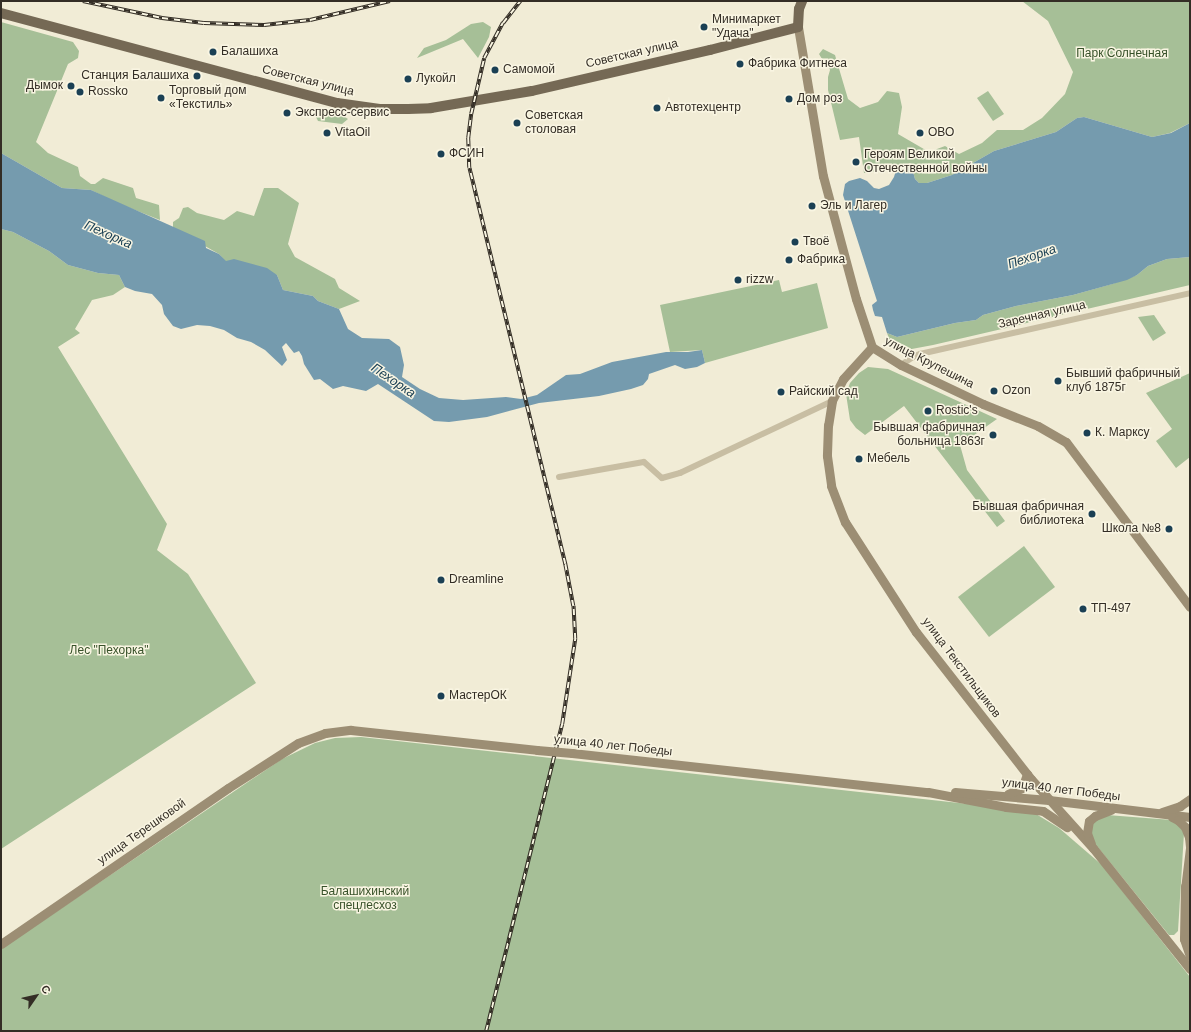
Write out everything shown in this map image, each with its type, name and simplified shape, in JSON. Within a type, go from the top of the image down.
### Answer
[{"type":"main road","points":[[798,27],[799,9],[802,1]]},
{"type":"main road","name":"Советская улица","points":[[1,13],[332,102],[380,109],[431,108],[532,91],[710,50],[798,27]]},
{"type":"street","name":"улица Крупешина","points":[[798,27],[823,176],[854,292],[866,333],[872,347],[901,365],[983,404],[1038,426],[1066,442],[1190,607]]},
{"type":"street","name":"Заречная улица","points":[[901,365],[913,357],[932,351],[1190,292]]},
{"type":"street","name":"улица Текстильщиков","points":[[872,347],[843,379],[832,400],[828,425],[827,456],[831,486],[845,522],[916,632],[1027,774],[1092,848],[1190,969]]},
{"type":"street","points":[[559,477],[644,462],[662,478],[680,472],[832,400]]},
{"type":"street","name":"улица 40 лет Победы","points":[[298,743],[325,733],[351,730],[928,792],[994,795],[1049,800],[1190,817]]},
{"type":"street","name":"улица Терешковой","points":[[1,944],[228,788],[298,743]]},
{"type":"street","points":[[994,795],[1018,792],[1025,785],[1027,774]]},
{"type":"street","name":"улица 40 лет Победы","points":[[928,792],[1006,807],[1044,811],[1092,848]]},
{"type":"street","points":[[1153,813],[1175,808],[1190,799]]},
{"type":"street","points":[[1092,848],[1087,833],[1089,821],[1106,810],[1118,809]]},
{"type":"street","points":[[1153,813],[1174,818],[1182,823],[1188,832],[1190,847],[1185,886],[1184,939],[1190,956]]},
{"type":"street","points":[[1167,940],[1175,946],[1179,945],[1184,939]]},
{"type":"green space","name":"Парк Солнечная","points":[[1022,1],[1190,1],[1190,123],[1170,133],[1152,137],[1084,117],[1077,118],[1056,132],[994,151],[952,175],[927,183],[919,183],[915,179],[912,168],[901,164],[897,167],[864,173],[859,137],[840,140],[828,90],[828,77],[830,70],[827,60],[822,59],[819,54],[823,49],[835,55],[848,99],[860,108],[878,102],[887,91],[899,93],[902,107],[898,134],[929,152],[945,146],[959,154],[982,143],[997,130],[1023,130],[1042,118],[1065,94],[1073,72],[1048,21]]},
{"type":"green space","points":[[1,22],[73,42],[79,51],[78,58],[68,64],[36,142],[48,153],[78,167],[80,176],[91,184],[95,184],[103,178],[133,188],[136,198],[159,205],[160,220],[115,202],[91,190],[62,188],[1,153]]},
{"type":"green space","points":[[483,22],[491,27],[489,37],[478,58],[463,39],[417,58],[424,48],[446,40],[471,24]]},
{"type":"green space","points":[[988,91],[1004,114],[993,121],[977,98]]},
{"type":"green space","points":[[315,109],[340,114],[348,119],[342,124],[318,121],[314,113]]},
{"type":"green space","points":[[264,188],[278,188],[299,203],[288,244],[295,257],[335,279],[339,288],[360,301],[339,309],[318,301],[313,296],[283,290],[277,275],[226,262],[219,254],[173,228],[173,222],[179,218],[183,208],[188,207],[197,213],[224,220],[237,211],[254,216]]},
{"type":"green space","name":"Лес \"Пехорка\"","points":[[1,229],[13,232],[49,251],[68,265],[98,273],[119,275],[125,287],[113,295],[92,300],[75,329],[80,333],[58,347],[167,524],[157,550],[188,574],[256,683],[1,849]]},
{"type":"green space","points":[[1190,257],[1190,285],[933,345],[901,351],[892,346],[887,333],[897,337],[955,323],[976,320],[983,315],[1016,306],[1073,295],[1112,284],[1137,275],[1148,266],[1167,259]]},
{"type":"green space","points":[[779,280],[782,292],[817,283],[828,328],[705,363],[702,350],[670,352],[660,305]]},
{"type":"green space","points":[[1154,315],[1166,333],[1153,341],[1138,317]]},
{"type":"green space","points":[[868,367],[888,369],[997,419],[960,445],[967,470],[1005,521],[997,527],[904,406],[865,435],[856,428],[850,420],[846,394],[850,383],[859,373]]},
{"type":"green space","points":[[1190,373],[1190,457],[1176,468],[1156,441],[1172,429],[1146,393]]},
{"type":"green space","points":[[1024,546],[1055,587],[989,637],[958,597]]},
{"type":"green space","name":"Балашихинский спецлесхоз","points":[[361,737],[1031,811],[1059,828],[1102,865],[1190,977],[1190,1031],[1,1031],[1,949],[282,759],[315,743],[335,738]]},
{"type":"green space","points":[[1107,815],[1172,820],[1176,822],[1184,833],[1178,931],[1174,935],[1169,935],[1092,840],[1092,822]]},
{"type":"water","name":"Пехорка","points":[[1084,117],[1152,137],[1171,133],[1190,123],[1190,257],[1167,259],[1148,266],[1137,275],[1127,280],[1073,295],[1016,306],[983,315],[976,320],[955,323],[897,337],[887,333],[882,317],[875,316],[873,310],[872,305],[877,301],[843,195],[845,184],[849,181],[860,178],[867,181],[874,188],[879,189],[889,185],[894,177],[897,167],[901,164],[905,164],[912,168],[915,179],[919,183],[927,183],[952,175],[994,151],[1056,132],[1077,118]]},
{"type":"water","name":"Пехорка","points":[[1,153],[62,188],[91,190],[205,241],[206,248],[219,254],[226,261],[234,259],[267,268],[277,275],[283,290],[313,296],[318,301],[339,309],[348,329],[362,338],[389,339],[400,347],[404,365],[402,377],[420,389],[439,398],[463,400],[506,397],[521,399],[537,395],[566,375],[580,374],[612,362],[666,352],[688,352],[702,350],[705,363],[697,367],[685,369],[675,365],[649,374],[648,379],[643,385],[599,396],[539,403],[487,417],[449,422],[434,421],[378,384],[366,391],[343,386],[333,389],[320,379],[314,380],[304,364],[299,351],[294,353],[286,343],[282,347],[287,360],[282,366],[265,350],[251,342],[237,338],[224,330],[210,326],[197,325],[181,329],[173,326],[164,314],[162,305],[152,294],[135,291],[125,287],[119,275],[98,273],[68,265],[49,251],[13,232],[1,229]]},
{"type":"railway","points":[[83,1],[162,18],[204,23],[264,25],[310,20],[390,1]]},
{"type":"railway","points":[[486,1031],[562,724],[575,639],[573,606],[565,564],[469,168],[468,138],[471,114],[484,58],[503,23],[520,1]]},
{"type":"place","name":"Минимаркет \"Удача\"","points":[[704,27]]},
{"type":"place","name":"Балашиха","points":[[213,52]]},
{"type":"place","name":"Фабрика Фитнеса","points":[[740,64]]},
{"type":"place","name":"Самомой","points":[[495,70]]},
{"type":"place","name":"Станция Балашиха","points":[[197,76]]},
{"type":"place","name":"Лукойл","points":[[408,79]]},
{"type":"place","name":"Дымок","points":[[71,86]]},
{"type":"place","name":"Rossko","points":[[80,92]]},
{"type":"place","name":"Торговый дом «Текстиль»","points":[[161,98]]},
{"type":"place","name":"Дом роз","points":[[789,99]]},
{"type":"place","name":"Автотехцентр","points":[[657,108]]},
{"type":"place","name":"Экспресс-сервис","points":[[287,113]]},
{"type":"place","name":"Советская столовая","points":[[517,123]]},
{"type":"place","name":"VitaOil","points":[[327,133]]},
{"type":"place","name":"ОВО","points":[[920,133]]},
{"type":"place","name":"ФСИН","points":[[441,154]]},
{"type":"place","name":"Героям Великой Отечественной войны","points":[[856,162]]},
{"type":"place","name":"Эль и Лагер","points":[[812,206]]},
{"type":"place","name":"Твоё","points":[[795,242]]},
{"type":"place","name":"Фабрика","points":[[789,260]]},
{"type":"place","name":"rizzw","points":[[738,280]]},
{"type":"place","name":"Бывший фабричный клуб 1875г","points":[[1058,381]]},
{"type":"place","name":"Ozon","points":[[994,391]]},
{"type":"place","name":"Райский сад","points":[[781,392]]},
{"type":"place","name":"Rostic's","points":[[928,411]]},
{"type":"place","name":"К. Марксу","points":[[1087,433]]},
{"type":"place","name":"Бывшая фабричная больница 1863г","points":[[993,435]]},
{"type":"place","name":"Мебель","points":[[859,459]]},
{"type":"place","name":"Бывшая фабричная библиотека","points":[[1092,514]]},
{"type":"place","name":"Школа №8","points":[[1169,529]]},
{"type":"place","name":"Dreamline","points":[[441,580]]},
{"type":"place","name":"ТП-497","points":[[1083,609]]},
{"type":"place","name":"МастерОК","points":[[441,696]]}]
